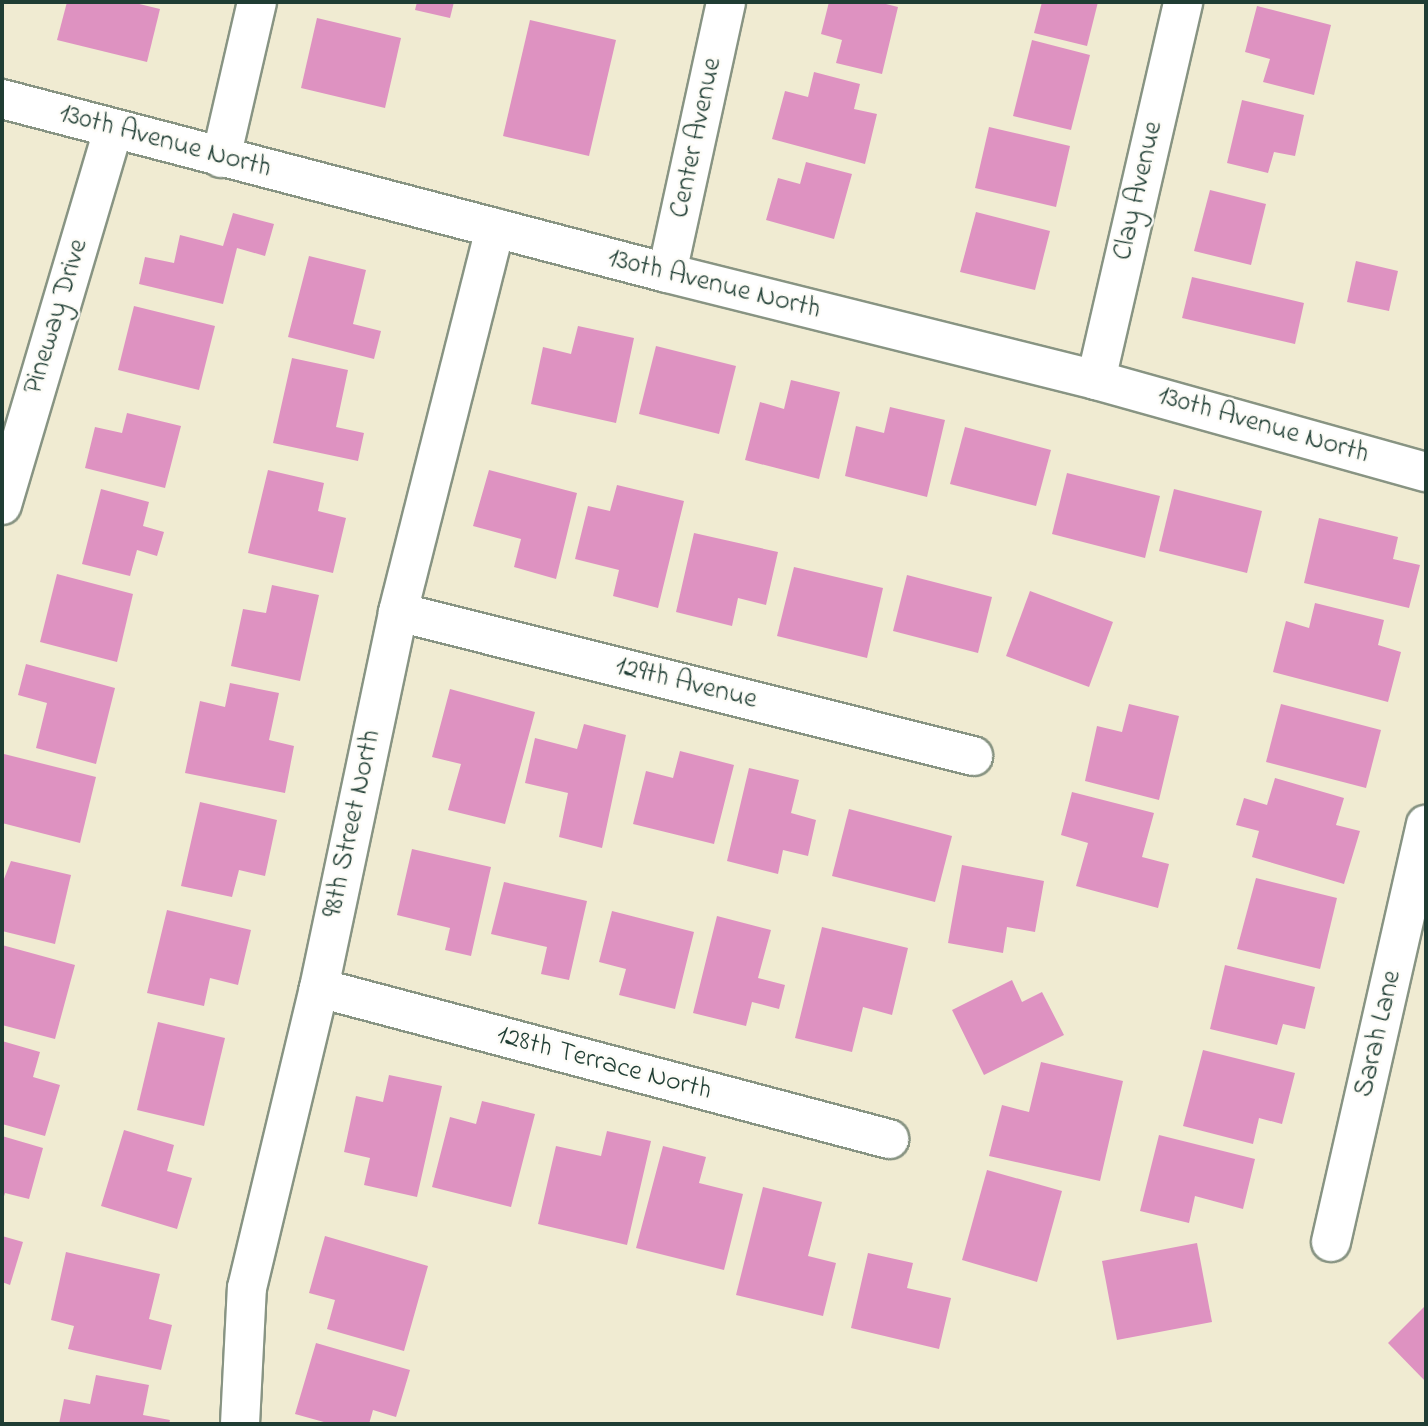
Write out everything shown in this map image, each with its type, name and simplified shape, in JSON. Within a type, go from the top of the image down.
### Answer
[{"type":"street","points":[[221,158],[257,2]]},
{"type":"street","name":"Center Avenue","points":[[667,274],[726,2]]},
{"type":"street","name":"Clay Avenue","points":[[1096,380],[1183,2]]},
{"type":"street","name":"130th Avenue North","points":[[2,99],[667,274],[1096,380],[1426,472]]},
{"type":"street","name":"Pineway Drive","points":[[2,505],[113,130]]},
{"type":"street","name":"98th Street North","points":[[240,1424],[247,1288],[318,988],[398,612],[495,228]]},
{"type":"street","name":"129th Avenue","points":[[398,612],[973,756]]},
{"type":"street","name":"Sarah Lane","points":[[1331,1242],[1426,825]]},
{"type":"street","name":"128th Terrace North","points":[[318,988],[889,1139]]},
{"type":"building","points":[[67,2],[131,2],[160,9],[147,62],[57,40]]},
{"type":"building","points":[[417,2],[454,2],[450,18],[415,10]]},
{"type":"building","points":[[829,2],[878,2],[898,7],[882,74],[836,63],[842,40],[821,34]]},
{"type":"building","points":[[1042,2],[1098,2],[1087,46],[1034,33]]},
{"type":"building","points":[[1257,6],[1331,25],[1314,95],[1263,82],[1270,59],[1245,52]]},
{"type":"building","points":[[317,18],[401,38],[385,108],[301,88]]},
{"type":"building","points":[[530,20],[616,40],[589,156],[503,136]]},
{"type":"building","points":[[1032,40],[1090,55],[1071,130],[1013,116]]},
{"type":"building","points":[[814,72],[860,84],[854,109],[877,114],[865,164],[772,139],[785,91],[808,97]]},
{"type":"building","points":[[1242,100],[1304,115],[1295,156],[1274,152],[1268,173],[1227,163]]},
{"type":"building","points":[[989,127],[1070,146],[1056,207],[975,188]]},
{"type":"building","points":[[806,162],[852,174],[834,239],[766,220],[778,178],[800,184]]},
{"type":"building","points":[[1210,190],[1266,204],[1251,265],[1194,251]]},
{"type":"building","points":[[976,212],[1050,231],[1035,290],[960,272]]},
{"type":"building","points":[[233,213],[274,224],[265,256],[237,248],[223,304],[139,284],[145,257],[174,263],[180,235],[223,246]]},
{"type":"building","points":[[309,256],[366,270],[353,324],[381,331],[374,359],[288,337]]},
{"type":"building","points":[[1356,261],[1398,271],[1389,311],[1347,302]]},
{"type":"building","points":[[1192,277],[1304,303],[1295,344],[1182,318]]},
{"type":"building","points":[[134,306],[215,326],[199,390],[118,370]]},
{"type":"building","points":[[578,326],[634,338],[616,423],[531,404],[543,347],[571,354]]},
{"type":"building","points":[[656,346],[736,366],[719,434],[639,414]]},
{"type":"building","points":[[292,358],[348,370],[336,427],[364,433],[358,461],[273,443]]},
{"type":"building","points":[[791,380],[840,392],[819,479],[745,460],[760,402],[784,409]]},
{"type":"building","points":[[890,407],[945,420],[927,497],[845,476],[856,426],[884,433]]},
{"type":"building","points":[[127,413],[181,426],[165,488],[85,468],[95,427],[122,433]]},
{"type":"building","points":[[965,427],[1051,450],[1036,506],[950,484]]},
{"type":"building","points":[[268,470],[324,483],[318,511],[346,518],[333,573],[248,553]]},
{"type":"building","points":[[489,470],[577,493],[556,579],[514,567],[521,539],[473,526]]},
{"type":"building","points":[[1067,473],[1160,496],[1145,558],[1052,534]]},
{"type":"building","points":[[617,485],[684,501],[658,608],[613,596],[619,570],[575,559],[588,506],[610,511]]},
{"type":"building","points":[[101,489],[149,502],[143,526],[164,532],[157,556],[137,550],[130,576],[82,564]]},
{"type":"building","points":[[1174,489],[1262,511],[1247,573],[1159,551]]},
{"type":"building","points":[[1319,518],[1398,537],[1393,559],[1420,565],[1409,608],[1304,583]]},
{"type":"building","points":[[694,533],[778,552],[766,605],[738,598],[732,626],[676,612]]},
{"type":"building","points":[[794,567],[883,588],[867,658],[777,636]]},
{"type":"building","points":[[57,574],[133,594],[117,662],[40,642]]},
{"type":"building","points":[[907,575],[992,597],[978,653],[893,631]]},
{"type":"building","points":[[272,585],[319,595],[300,681],[231,666],[243,609],[266,613]]},
{"type":"building","points":[[1030,591],[1113,622],[1089,687],[1006,656]]},
{"type":"building","points":[[1315,603],[1384,620],[1378,645],[1401,652],[1388,702],[1273,672],[1286,621],[1309,628]]},
{"type":"building","points":[[26,664],[115,688],[96,764],[36,748],[47,703],[18,695]]},
{"type":"building","points":[[230,683],[279,693],[269,740],[294,746],[285,793],[185,773],[200,701],[225,707]]},
{"type":"building","points":[[450,689],[535,712],[505,824],[448,810],[461,764],[432,757]]},
{"type":"building","points":[[1129,704],[1179,716],[1159,800],[1085,781],[1097,726],[1122,732]]},
{"type":"building","points":[[1281,704],[1381,730],[1366,788],[1266,762]]},
{"type":"building","points":[[584,724],[626,735],[602,848],[559,837],[568,793],[525,783],[535,738],[577,749]]},
{"type":"building","points":[[680,751],[734,765],[714,844],[633,824],[646,771],[673,778]]},
{"type":"building","points":[[4,754],[96,777],[80,843],[2,823]]},
{"type":"building","points":[[749,768],[799,780],[791,813],[816,820],[808,856],[783,850],[778,874],[727,861]]},
{"type":"building","points":[[1275,778],[1344,798],[1336,825],[1360,831],[1344,884],[1252,857],[1259,831],[1236,825],[1244,798],[1267,805]]},
{"type":"building","points":[[1072,792],[1154,813],[1142,857],[1169,864],[1158,908],[1076,886],[1088,843],[1061,835]]},
{"type":"building","points":[[200,802],[277,820],[265,876],[239,870],[232,897],[181,886]]},
{"type":"building","points":[[849,809],[952,836],[935,902],[832,876]]},
{"type":"building","points":[[412,849],[491,867],[471,956],[445,950],[450,928],[397,915]]},
{"type":"building","points":[[11,861],[71,875],[55,944],[2,931],[2,884]]},
{"type":"building","points":[[962,865],[1044,881],[1035,932],[1007,927],[1003,953],[948,943]]},
{"type":"building","points":[[1256,878],[1337,898],[1320,969],[1237,949]]},
{"type":"building","points":[[504,882],[587,901],[569,980],[541,974],[547,947],[491,934]]},
{"type":"building","points":[[167,910],[251,930],[238,985],[210,978],[204,1006],[147,993]]},
{"type":"building","points":[[612,911],[694,932],[675,1009],[619,995],[626,969],[599,962]]},
{"type":"building","points":[[717,916],[771,930],[758,978],[785,985],[779,1009],[752,1002],[746,1026],[693,1013]]},
{"type":"building","points":[[822,927],[908,948],[892,1015],[863,1007],[852,1052],[795,1038]]},
{"type":"building","points":[[2,945],[75,965],[55,1039],[2,1025]]},
{"type":"building","points":[[1225,965],[1315,987],[1305,1029],[1283,1024],[1277,1045],[1210,1029]]},
{"type":"building","points":[[1012,980],[1022,1002],[1042,992],[1064,1035],[984,1075],[952,1010]]},
{"type":"building","points":[[158,1022],[225,1038],[204,1126],[137,1110]]},
{"type":"building","points":[[2,1041],[40,1052],[33,1077],[60,1085],[45,1136],[2,1124]]},
{"type":"building","points":[[1203,1050],[1295,1073],[1282,1124],[1259,1118],[1253,1144],[1183,1126]]},
{"type":"building","points":[[1041,1062],[1123,1081],[1100,1181],[989,1156],[1002,1105],[1029,1112]]},
{"type":"building","points":[[389,1075],[442,1086],[417,1197],[364,1185],[370,1158],[344,1152],[356,1096],[383,1102]]},
{"type":"building","points":[[482,1101],[535,1114],[511,1207],[432,1187],[450,1117],[476,1124]]},
{"type":"building","points":[[124,1130],[174,1145],[167,1171],[192,1178],[177,1229],[101,1206]]},
{"type":"building","points":[[607,1131],[651,1141],[627,1245],[538,1224],[556,1146],[601,1156]]},
{"type":"building","points":[[1159,1135],[1255,1159],[1243,1209],[1195,1196],[1189,1223],[1140,1211]]},
{"type":"building","points":[[2,1136],[43,1148],[29,1199],[5,1193],[2,1203]]},
{"type":"building","points":[[663,1146],[706,1157],[699,1183],[743,1194],[724,1270],[636,1248]]},
{"type":"building","points":[[987,1170],[1062,1191],[1037,1282],[962,1260]]},
{"type":"building","points":[[763,1187],[822,1202],[808,1256],[836,1263],[823,1316],[736,1295]]},
{"type":"building","points":[[2,1236],[23,1242],[10,1285],[2,1282]]},
{"type":"building","points":[[325,1236],[428,1266],[404,1351],[327,1329],[335,1300],[309,1293]]},
{"type":"building","points":[[1197,1243],[1212,1322],[1117,1340],[1102,1261]]},
{"type":"building","points":[[66,1252],[160,1274],[149,1319],[172,1325],[161,1370],[68,1349],[74,1326],[51,1320]]},
{"type":"building","points":[[868,1253],[913,1263],[907,1288],[951,1298],[939,1349],[851,1328]]},
{"type":"building","points":[[1426,1305],[1426,1382],[1388,1343]]},
{"type":"building","points":[[316,1343],[410,1370],[396,1417],[373,1410],[369,1424],[331,1424],[295,1414]]},
{"type":"building","points":[[96,1375],[149,1385],[143,1415],[170,1420],[169,1424],[59,1424],[64,1399],[90,1404]]}]
